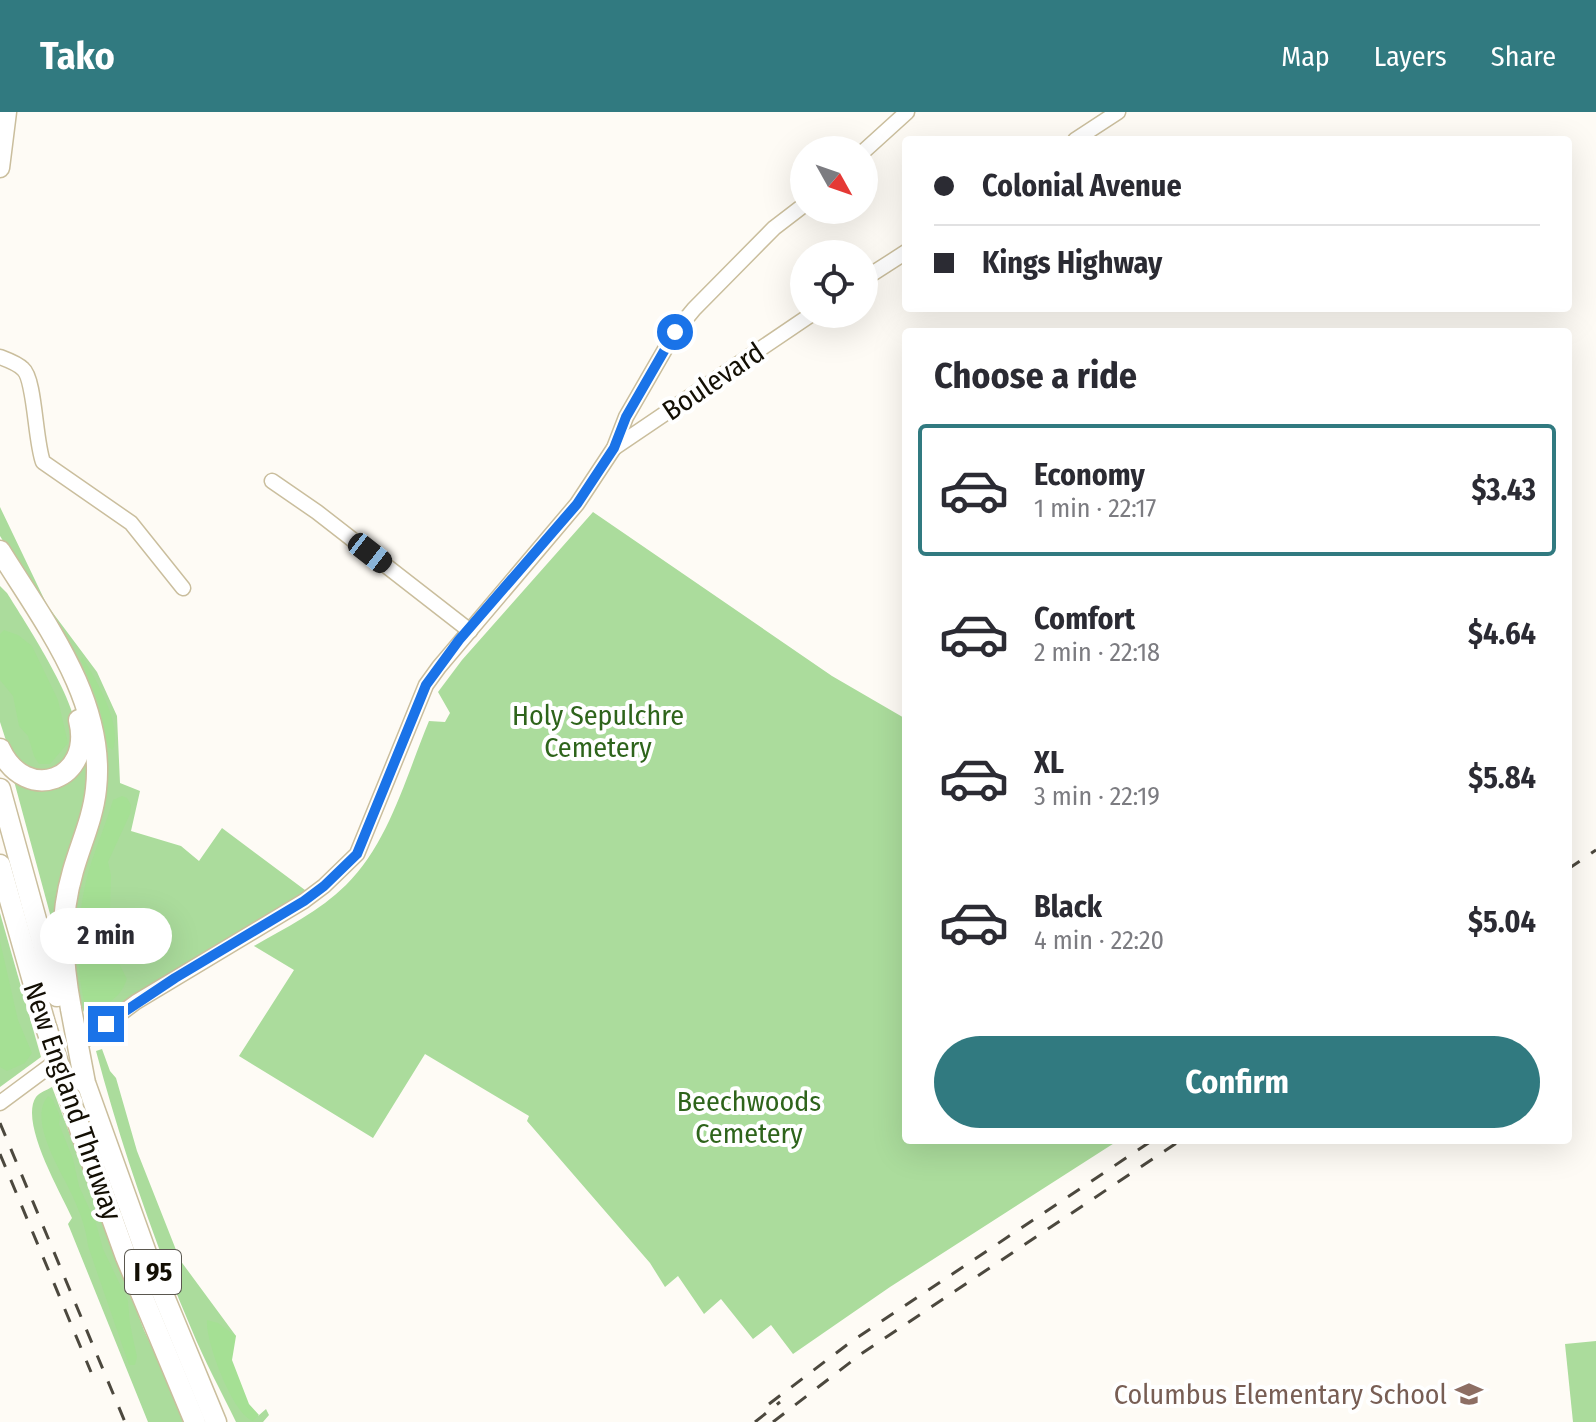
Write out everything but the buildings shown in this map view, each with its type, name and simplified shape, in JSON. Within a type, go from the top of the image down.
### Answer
[{"type":"highway","points":[[0,551],[72,673],[87,711],[95,744],[97,775],[94,803],[69,885],[62,927],[60,1017]]},
{"type":"highway","points":[[0,573],[53,659],[70,696],[82,737],[81,750],[72,766],[51,779],[33,780],[18,773],[7,763],[0,749]]},
{"type":"highway","name":"New England Thruway","points":[[0,789],[89,1126],[131,1268],[209,1422]]},
{"type":"highway","name":"New England Thruway","points":[[0,865],[85,1083],[89,1126]]},
{"type":"main road","points":[[0,168],[7,112]]},
{"type":"street","points":[[878,138],[907,112]]},
{"type":"street","points":[[1081,136],[1118,112]]},
{"type":"street","points":[[0,1103],[136,1002],[304,901],[357,854],[426,685],[459,640],[470,631],[577,504],[614,448],[626,417],[675,332],[774,228],[790,216]]},
{"type":"street","points":[[878,270],[902,255]]},
{"type":"street","name":"Boulevard","points":[[614,448],[791,328]]},
{"type":"street","points":[[0,357],[17,365],[28,375],[38,449],[43,462],[131,523],[183,588]]},
{"type":"street","points":[[272,481],[317,512],[470,631]]},
{"type":"green space","points":[[0,507],[47,605],[97,672],[117,716],[120,783],[140,791],[131,831],[181,846],[199,861],[222,828],[309,893],[91,1029],[70,979],[67,924],[102,807],[59,630],[0,536]]},
{"type":"green space","points":[[593,512],[832,676],[902,717],[902,1144],[1113,1144],[890,1287],[793,1354],[771,1325],[753,1339],[721,1299],[704,1314],[678,1276],[665,1287],[650,1263],[527,1121],[529,1116],[425,1054],[373,1138],[239,1056],[294,970],[254,946],[325,903],[361,868],[395,808],[429,721],[445,722],[450,713],[438,692],[462,660]]},
{"type":"green space","points":[[0,586],[50,664],[76,723],[74,747],[64,762],[50,773],[33,773],[10,753],[0,722]]},
{"type":"green space","points":[[4,630],[18,635],[32,646],[58,700],[68,743],[50,764],[39,764],[34,756],[28,736],[19,726],[13,696],[0,680],[0,634]]},
{"type":"green space","points":[[82,657],[101,689],[111,716],[115,740],[113,750],[108,747],[99,704]]},
{"type":"green space","points":[[89,744],[90,808],[56,926],[53,925],[14,781],[33,789],[55,787]]},
{"type":"green space","points":[[122,796],[131,805],[130,814],[108,862],[111,875],[109,944],[127,979],[121,992],[112,1000],[86,1009],[78,953],[83,896],[113,800]]},
{"type":"green space","points":[[0,913],[41,1057],[0,1087]]},
{"type":"green space","points":[[0,941],[18,1020],[32,1053],[25,1063],[7,1071],[0,1067]]},
{"type":"green space","points":[[102,1049],[116,1078],[137,1151],[180,1260],[236,1336],[220,1350],[242,1403],[258,1416],[266,1409],[269,1415],[263,1422],[236,1422],[196,1340],[127,1156],[96,1051]]},
{"type":"green space","points":[[52,1087],[144,1330],[187,1422],[148,1422],[68,1224],[72,1218],[44,1158],[33,1123],[32,1108],[36,1097]]},
{"type":"green space","points":[[48,1096],[60,1116],[59,1124],[73,1159],[79,1186],[96,1223],[103,1249],[128,1301],[137,1357],[135,1365],[129,1365],[80,1215],[48,1146],[42,1119]]},
{"type":"green space","points":[[207,1320],[218,1323],[236,1336],[232,1360],[249,1404],[259,1415],[253,1421],[245,1416],[229,1392],[211,1344]]},
{"type":"green space","points":[[1596,1341],[1596,1422],[1573,1422],[1565,1344]]},
{"type":"railway","points":[[1572,866],[1596,850]]},
{"type":"railway","points":[[0,1123],[125,1422]]},
{"type":"railway","points":[[769,1404],[852,1341],[1147,1144]]},
{"type":"railway","points":[[773,1422],[861,1354],[1175,1144]]},
{"type":"railway","points":[[0,1154],[91,1372]]},
{"type":"railway","points":[[755,1422],[780,1402]]},
{"type":"place","name":"Columbus Elementary School","points":[[1469,1394]]},
{"type":"route","points":[[106,1024],[136,1002],[304,901],[357,854],[426,685],[459,640],[470,631],[577,504],[614,448],[626,417],[675,332]]},
{"type":"park label","name":"Holy Sepulchre Cemetery","points":[[598,731]]},
{"type":"park label","name":"Beechwoods Cemetery","points":[[749,1117]]}]
